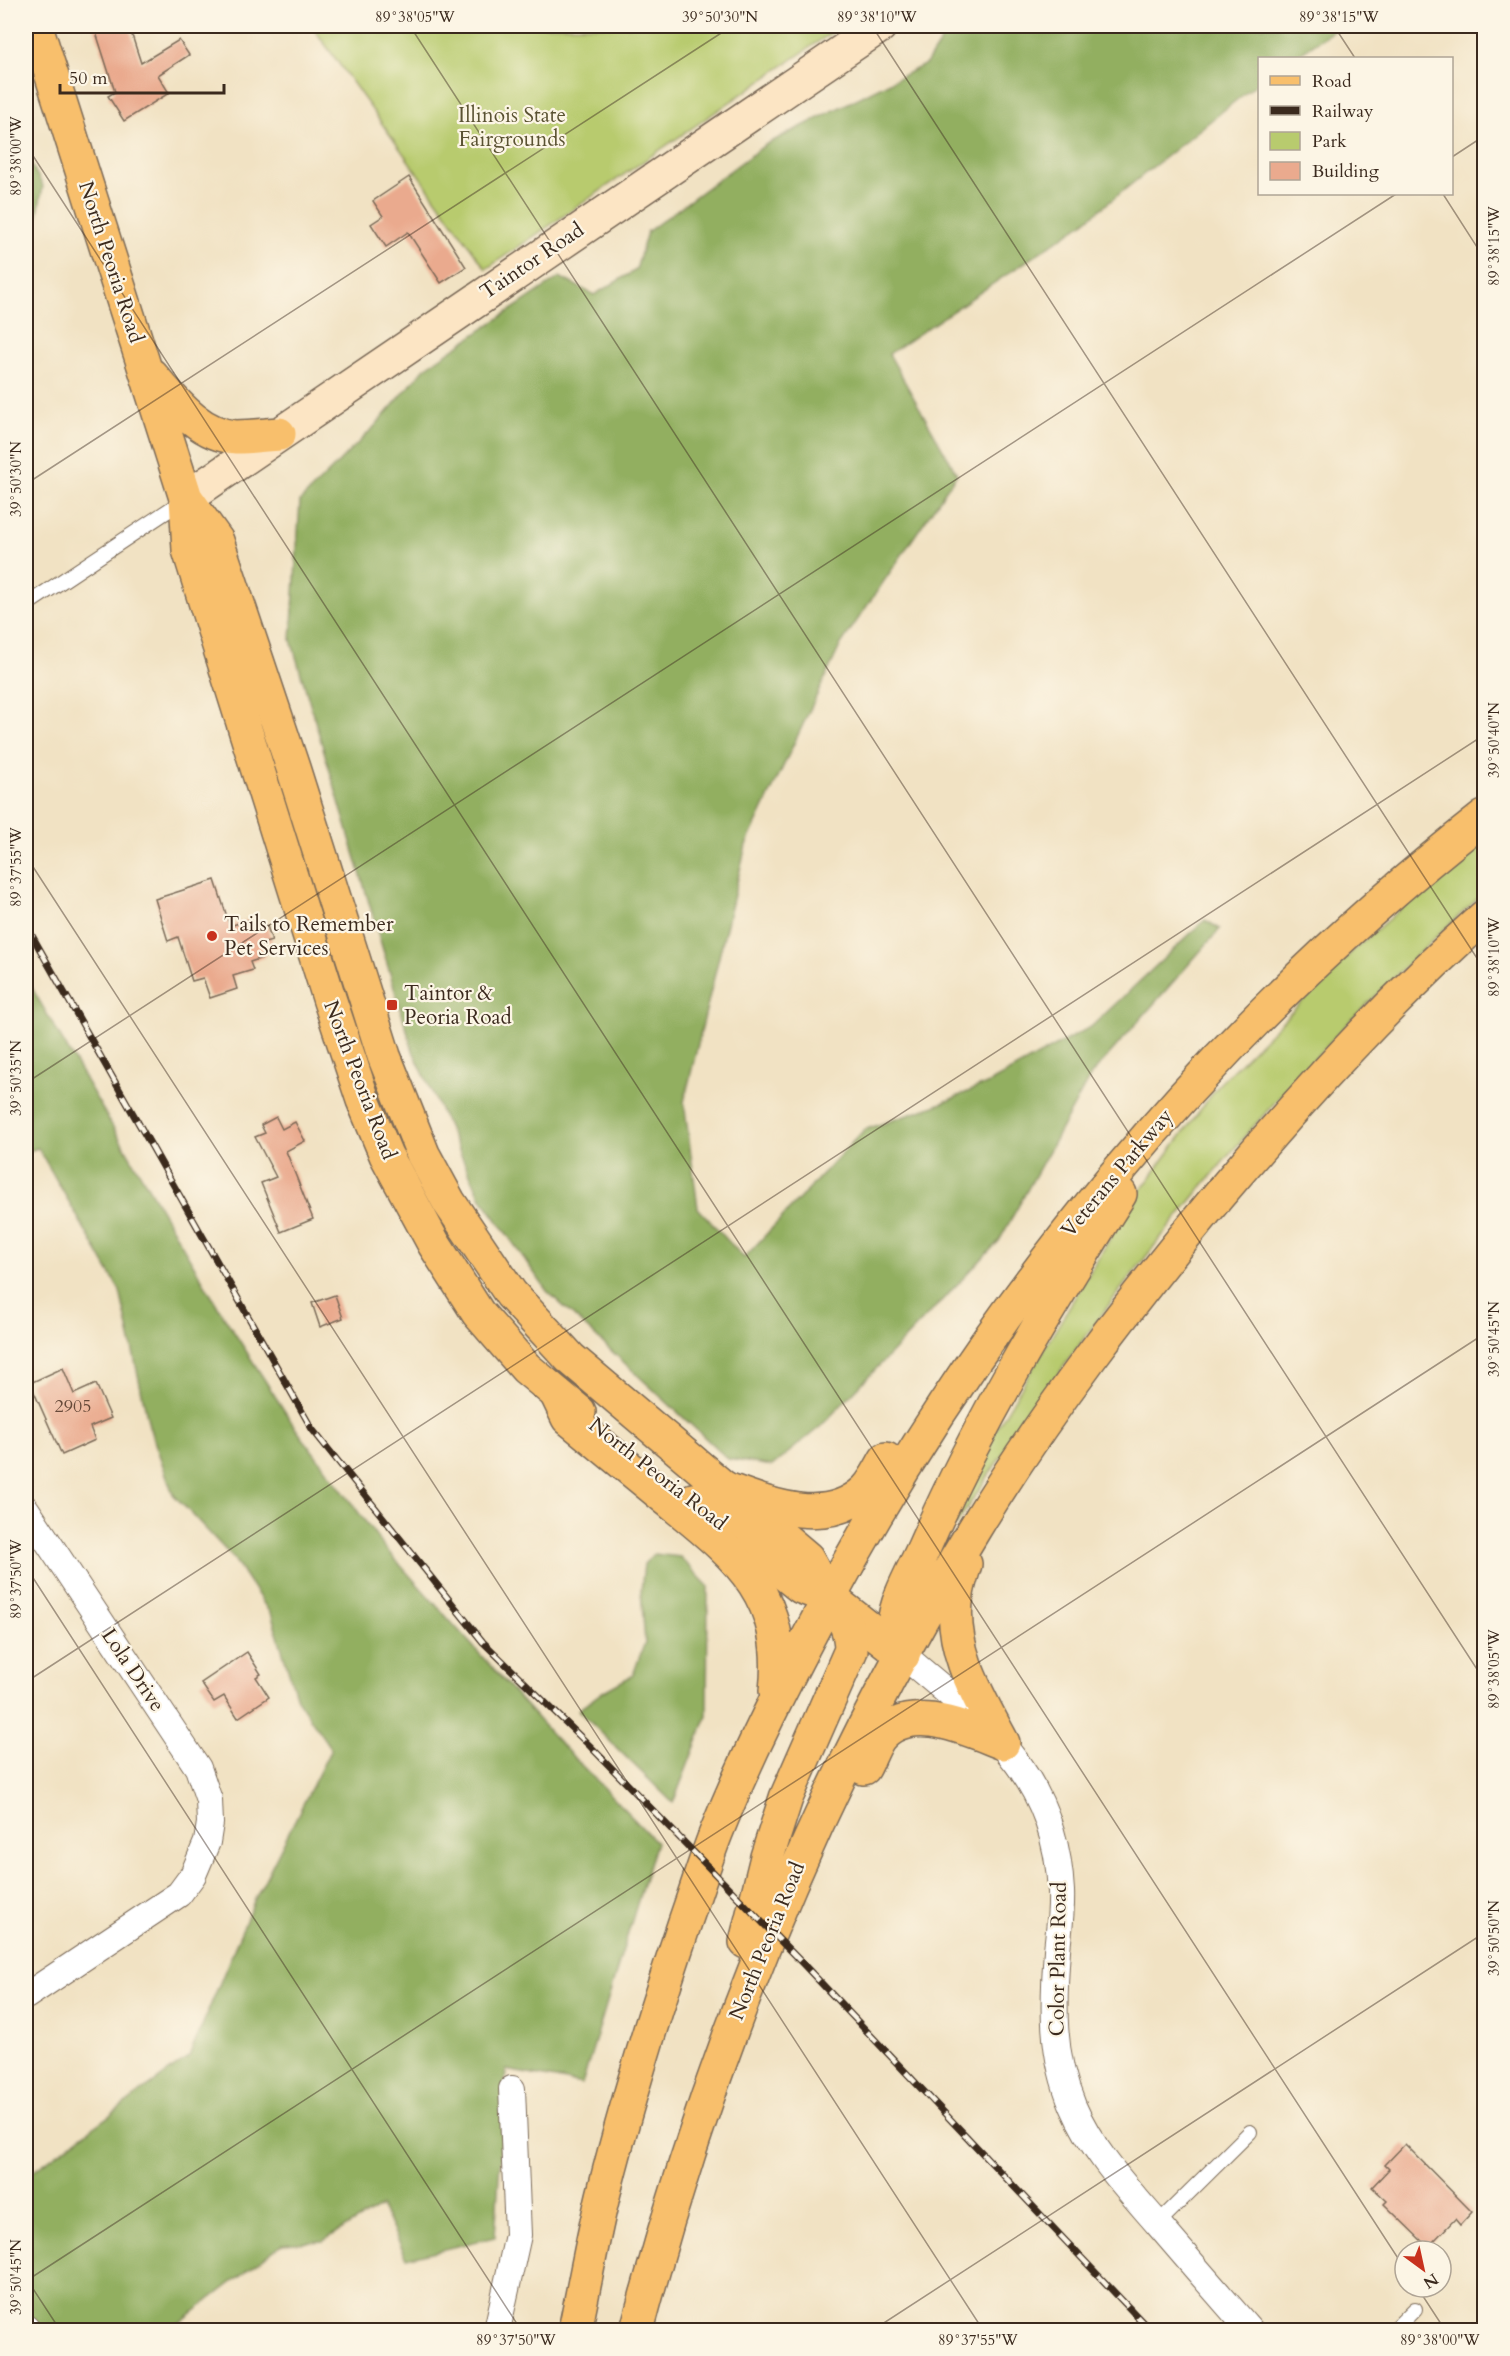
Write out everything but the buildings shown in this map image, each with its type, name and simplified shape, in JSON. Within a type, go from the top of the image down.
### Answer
[{"type":"main road","name":"North Peoria Road","points":[[36,26],[186,498],[189,550],[279,842],[368,1111],[386,1155],[414,1208],[478,1313],[526,1368],[557,1395],[651,1466],[801,1587],[829,1597],[903,1655],[800,1858],[717,2066],[663,2230],[637,2331]]},
{"type":"main road","name":"Taintor Road","points":[[186,498],[880,26]]},
{"type":"main road","points":[[146,370],[196,422],[208,430],[236,437],[279,434]]},
{"type":"main road","name":"North Peoria Road","points":[[186,498],[217,541],[293,768],[384,1056],[423,1154],[444,1192],[511,1294],[570,1358],[807,1558],[829,1597]]},
{"type":"main road","name":"Veterans Parkway","points":[[829,1597],[892,1485],[942,1405],[1009,1308],[1074,1222],[1167,1114],[1304,971],[1485,817]]},
{"type":"main road","points":[[903,1655],[976,1526],[1044,1421],[1125,1310],[1289,1112],[1364,1034],[1485,917]]},
{"type":"main road","points":[[903,1655],[896,1642],[893,1627],[897,1607],[972,1444],[1058,1292],[1167,1114]]},
{"type":"main road","points":[[724,1488],[772,1506],[798,1511],[822,1510],[844,1504],[866,1490],[926,1396],[1001,1289],[1074,1222]]},
{"type":"main road","points":[[557,1395],[568,1418],[708,1533],[744,1567],[765,1601],[774,1628],[779,1663],[775,1702]]},
{"type":"main road","points":[[976,1526],[956,1596],[959,1641],[974,1689],[1003,1743]]},
{"type":"main road","points":[[575,2331],[603,2194],[663,1985],[715,1835],[775,1702],[829,1597],[845,1618],[851,1636],[851,1650],[786,1798],[767,1857],[717,2066]]},
{"type":"main road","points":[[800,1858],[827,1841],[880,1738],[890,1730],[906,1722],[942,1721],[1003,1743]]},
{"type":"street","name":"Lola Drive","points":[[26,1509],[198,1768],[209,1800],[210,1823],[207,1842],[193,1875],[179,1894],[26,1996]]},
{"type":"street","name":"Color Plant Road","points":[[903,1655],[1003,1743],[1033,1785],[1054,1836],[1062,1894],[1053,2010],[1054,2040],[1073,2106],[1094,2145],[1120,2181],[1250,2331]]},
{"type":"street","points":[[497,2331],[518,2235],[512,2089]]},
{"type":"lane","points":[[26,605],[186,498]]},
{"type":"lane","points":[[1157,2224],[1250,2132]]},
{"type":"lane","points":[[1394,2331],[1415,2309]]},
{"type":"green space","name":"Illinois State Fairgrounds","points":[[312,26],[841,26],[486,269]]},
{"type":"green space","points":[[951,26],[1340,26],[1294,57],[1258,57],[1258,83],[1083,223],[889,354],[957,474],[841,644],[746,845],[684,1102],[698,1208],[744,1258],[864,1130],[937,1105],[989,1083],[1092,1026],[1205,920],[1220,929],[1091,1075],[999,1241],[821,1426],[772,1466],[728,1459],[547,1291],[480,1196],[413,1051],[291,640],[300,501],[375,426],[425,368],[560,277],[594,295],[636,270],[647,232],[765,145],[926,64]]},
{"type":"green space","points":[[26,155],[43,186],[34,235],[26,241]]},
{"type":"green space","points":[[1484,841],[1484,893],[1408,963],[1266,1112],[1134,1271],[1072,1354],[956,1525],[948,1521],[991,1438],[1130,1205],[1221,1082],[1358,946],[1430,883]]},
{"type":"green space","points":[[26,978],[218,1307],[296,1429],[386,1549],[553,1736],[656,1842],[582,2084],[506,2070],[495,2237],[407,2258],[381,2206],[323,2241],[282,2244],[170,2330],[26,2330],[26,2177],[189,2057],[254,1901],[331,1749],[297,1699],[272,1616],[234,1559],[173,1494],[149,1426],[120,1291],[38,1148],[26,1152]]},
{"type":"green space","points":[[654,1554],[680,1557],[708,1586],[707,1716],[673,1803],[578,1710],[604,1691],[633,1675],[645,1642],[641,1591],[644,1564]]},
{"type":"railway","points":[[26,925],[312,1429],[483,1642],[590,1746],[805,1966],[1150,2330]]},
{"type":"place","name":"Tails to Remember Pet Services","points":[[212,936]]},
{"type":"place","name":"Taintor & Peoria Road","points":[[392,1005]]}]
